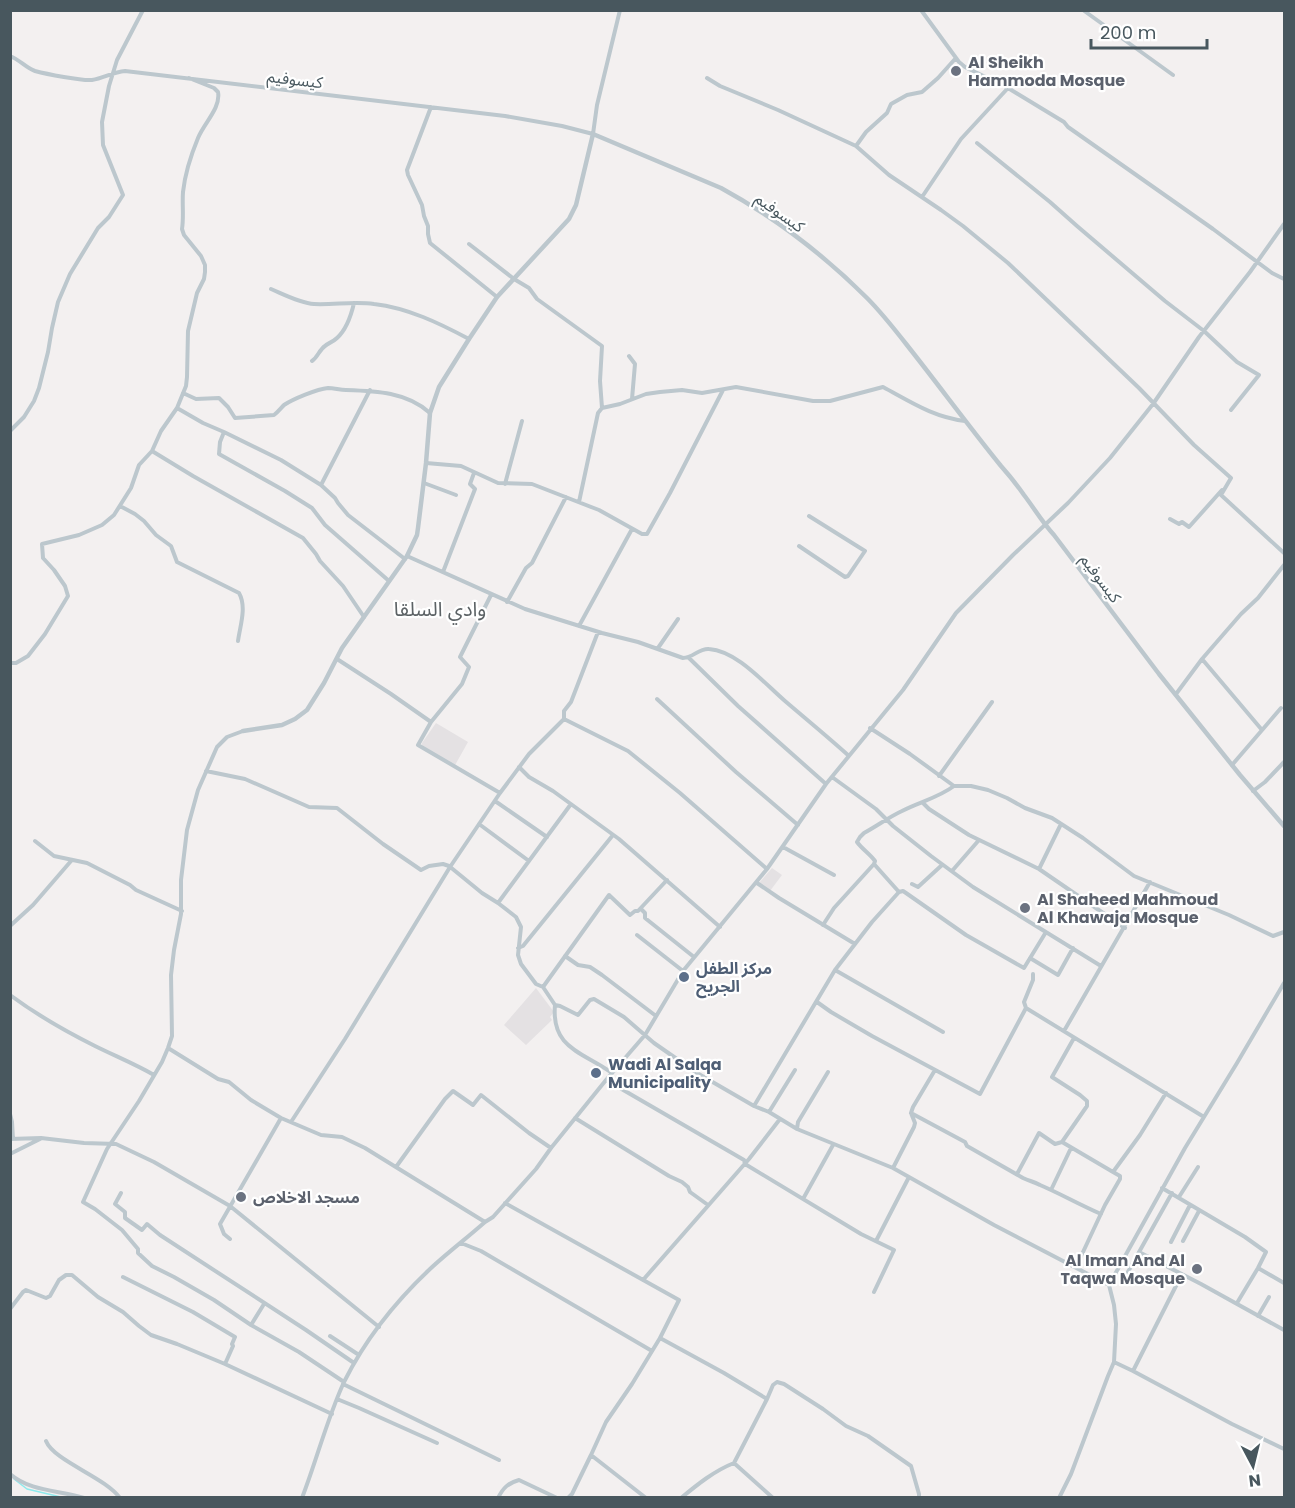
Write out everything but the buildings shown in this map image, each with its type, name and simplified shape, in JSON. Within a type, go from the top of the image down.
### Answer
[{"type":"street","points":[[10,431],[24,417],[37,394],[58,302],[70,274],[98,228],[109,217],[123,195],[104,145],[102,122],[112,73],[143,10]]},
{"type":"street","points":[[499,1460],[344,1383],[299,1352],[251,1325],[214,1300],[152,1266],[138,1253],[138,1249],[122,1230],[83,1202],[111,1144],[154,1075],[172,1036],[171,975],[182,911],[181,880],[184,846],[206,771],[217,747],[231,735],[243,731],[276,727],[301,716],[307,710],[317,696],[337,655],[406,557],[417,535],[430,413],[439,387],[497,297],[569,219],[576,205],[620,10]]},
{"type":"street","points":[[921,10],[955,59],[965,67],[1008,88],[1065,122],[1068,128],[1272,273],[1284,279]]},
{"type":"street","points":[[1083,10],[1173,75]]},
{"type":"street","name":"كيسوفيم","points":[[10,56],[33,70],[81,80],[92,80],[125,71],[522,118],[593,134],[721,188],[738,198],[803,242],[834,267],[867,299],[908,346],[1152,665],[1284,826]]},
{"type":"street","points":[[856,146],[866,132],[887,113],[891,104],[908,95],[922,92],[955,59]]},
{"type":"street","points":[[10,663],[16,663],[28,656],[45,634],[68,596],[65,586],[43,558],[42,544],[79,535],[102,525],[114,515],[131,488],[139,465],[152,451],[161,431],[177,408],[186,386],[189,358],[188,331],[206,272],[201,256],[184,235],[182,229],[183,190],[189,164],[202,128],[214,111],[219,98],[218,92],[213,88],[189,78]]},
{"type":"street","points":[[707,78],[720,86],[856,146],[903,186],[963,226],[1008,263],[1139,388],[1194,445],[1231,478],[1189,527],[1182,522],[1179,524],[1170,519]]},
{"type":"street","points":[[922,197],[961,139],[1008,88]]},
{"type":"street","points":[[431,107],[407,170],[422,205],[428,226],[428,239],[497,297]]},
{"type":"street","points":[[977,143],[1204,331],[1237,362],[1259,375],[1231,410]]},
{"type":"street","points":[[302,1497],[344,1383],[359,1354],[379,1327],[430,1269],[493,1216],[536,1169],[575,1118],[645,1035],[683,971],[768,870],[826,784],[903,690],[956,613],[1090,480],[1153,404],[1284,224]]},
{"type":"street","points":[[469,244],[529,288],[537,299],[602,346],[600,381],[602,408]]},
{"type":"street","points":[[271,289],[312,304],[373,303],[405,310],[434,321],[469,339]]},
{"type":"street","points":[[312,361],[316,359],[322,348],[333,342],[344,331],[354,303]]},
{"type":"street","points":[[629,356],[636,364],[632,400]]},
{"type":"street","points":[[579,502],[597,413],[602,408],[632,400],[646,393],[682,390],[702,393],[736,387],[813,401],[830,401],[883,387],[935,415],[965,421]]},
{"type":"street","points":[[183,393],[196,399],[219,398],[235,418],[274,415],[285,404],[327,388],[370,390],[401,397],[430,413]]},
{"type":"street","points":[[321,484],[370,390]]},
{"type":"street","points":[[426,463],[461,466],[494,482],[528,483],[598,510],[642,534],[649,532],[723,390]]},
{"type":"street","points":[[177,408],[281,460],[321,484],[348,515],[406,557],[525,609],[689,658],[746,713],[826,784]]},
{"type":"street","points":[[505,484],[522,421]]},
{"type":"street","points":[[224,432],[219,454],[312,508],[325,525],[389,581]]},
{"type":"street","points":[[152,451],[303,538],[343,586],[364,617]]},
{"type":"street","points":[[443,572],[475,489],[470,484],[474,473]]},
{"type":"street","points":[[424,483],[456,495]]},
{"type":"street","points":[[1226,485],[1221,495],[1284,553]]},
{"type":"street","points":[[507,602],[526,568],[532,563],[566,497]]},
{"type":"street","points":[[120,506],[144,521],[156,535],[171,546],[177,562],[239,593],[243,599],[243,614],[238,640]]},
{"type":"street","points":[[799,546],[844,577],[848,576],[865,551],[809,516]]},
{"type":"street","points":[[579,626],[632,529]]},
{"type":"street","points":[[1176,694],[1202,659],[1258,598],[1284,565]]},
{"type":"street","points":[[491,595],[460,657],[469,667],[462,684],[431,722],[418,745],[500,794]]},
{"type":"street","points":[[658,648],[678,619]]},
{"type":"street","points":[[291,1122],[479,824],[529,754],[564,719],[564,711],[571,702],[598,632]]},
{"type":"street","points":[[689,658],[707,649],[725,654],[743,664],[849,756]]},
{"type":"street","points":[[337,659],[431,722]]},
{"type":"street","points":[[1202,659],[1262,730]]},
{"type":"street","points":[[657,699],[798,825]]},
{"type":"street","points":[[939,776],[992,702]]},
{"type":"street","points":[[1232,765],[1281,708]]},
{"type":"street","points":[[564,719],[628,751],[768,870]]},
{"type":"street","points":[[870,728],[954,786],[971,786],[988,790],[1052,818],[1134,876],[1229,915],[1273,936],[1284,932]]},
{"type":"street","points":[[1253,791],[1284,762]]},
{"type":"street","points":[[519,767],[613,834],[720,927]]},
{"type":"street","points":[[206,771],[244,779],[309,807],[337,808],[382,844],[421,870],[443,864],[450,867],[516,918],[521,927],[518,948],[520,964],[536,984],[543,987],[555,1005],[554,1016],[561,1038],[568,1046],[612,1074]]},
{"type":"street","points":[[832,777],[876,809],[942,865],[972,887],[1101,966]]},
{"type":"street","points":[[954,786],[946,792],[902,811],[864,833],[857,842],[899,892],[903,891],[966,935],[1023,968],[1046,932]]},
{"type":"street","points":[[495,801],[547,837]]},
{"type":"street","points":[[923,803],[979,840],[1038,869],[1125,928]]},
{"type":"street","points":[[498,903],[571,804]]},
{"type":"street","points":[[479,824],[529,861]]},
{"type":"street","points":[[1038,869],[1061,824]]},
{"type":"street","points":[[518,948],[523,946],[613,834]]},
{"type":"street","points":[[951,872],[979,840]]},
{"type":"street","points":[[35,841],[54,856],[87,863],[136,890],[182,911]]},
{"type":"street","points":[[783,847],[834,875]]},
{"type":"street","points":[[10,926],[33,905],[71,860]]},
{"type":"street","points":[[823,925],[834,908],[874,864]]},
{"type":"street","points":[[912,884],[918,886],[942,865]]},
{"type":"street","points":[[543,987],[609,895],[630,915],[641,909],[667,880]]},
{"type":"street","points":[[1064,1031],[1150,882]]},
{"type":"street","points":[[757,883],[855,944]]},
{"type":"street","points":[[754,1106],[835,970],[899,892]]},
{"type":"street","points":[[641,909],[645,913],[645,918],[694,957]]},
{"type":"street","points":[[637,936],[683,971]]},
{"type":"street","points":[[1030,958],[1058,975],[1074,948]]},
{"type":"street","points":[[565,956],[578,965],[590,967],[656,1016]]},
{"type":"street","points":[[835,970],[944,1032]]},
{"type":"street","points":[[1033,974],[1033,980],[1024,1002],[1026,1008],[1204,1117]]},
{"type":"street","points":[[1059,1497],[1071,1474],[1114,1362],[1116,1324],[1109,1285],[1162,1188],[1284,982]]},
{"type":"street","points":[[10,995],[57,1026],[154,1075]]},
{"type":"street","points":[[555,1005],[578,1015],[590,1000],[594,999],[624,1017],[698,1073],[754,1106],[770,1112],[797,1129],[892,1167],[1109,1285]]},
{"type":"street","points":[[817,1002],[831,1012],[980,1094],[1026,1008]]},
{"type":"street","points":[[1017,1174],[1039,1133],[1055,1144],[1062,1142],[1087,1106],[1087,1101],[1080,1095],[1052,1077],[1074,1038]]},
{"type":"street","points":[[168,1048],[218,1079],[229,1082],[251,1100],[281,1118],[321,1135],[342,1137],[365,1148],[485,1222]]},
{"type":"street","points":[[770,1112],[795,1070]]},
{"type":"street","points":[[892,1167],[914,1127],[915,1123],[911,1113],[935,1070]]},
{"type":"street","points":[[797,1129],[798,1122],[828,1072]]},
{"type":"street","points":[[606,1080],[744,1160],[745,1164],[861,1234],[894,1250],[874,1292]]},
{"type":"street","points":[[396,1167],[453,1091],[473,1106],[481,1095],[551,1148]]},
{"type":"street","points":[[1113,1172],[1140,1135],[1166,1093]]},
{"type":"street","points":[[911,1113],[1017,1174],[1101,1214]]},
{"type":"street","points":[[10,1114],[12,1139],[40,1138],[116,1144],[154,1162],[230,1206],[379,1327]]},
{"type":"street","points":[[230,1239],[224,1234],[220,1224],[281,1118]]},
{"type":"street","points":[[575,1118],[682,1182],[690,1192],[708,1205]]},
{"type":"street","points":[[643,1280],[745,1164],[780,1119]]},
{"type":"street","points":[[10,1154],[40,1138]]},
{"type":"street","points":[[1062,1142],[1120,1176],[1076,1267]]},
{"type":"street","points":[[803,1199],[833,1144]]},
{"type":"street","points":[[1051,1190],[1071,1148]]},
{"type":"street","points":[[1179,1197],[1198,1167]]},
{"type":"street","points":[[876,1241],[909,1177]]},
{"type":"street","points":[[1162,1188],[1266,1252],[1237,1304]]},
{"type":"street","points":[[121,1193],[115,1204],[125,1212],[125,1218],[131,1223],[142,1230],[147,1224],[160,1235],[354,1364]]},
{"type":"street","points":[[1124,1279],[1172,1193]]},
{"type":"street","points":[[505,1203],[679,1300],[660,1338],[606,1422],[572,1494],[568,1497]]},
{"type":"street","points":[[1171,1242],[1190,1205]]},
{"type":"street","points":[[1183,1241],[1199,1211]]},
{"type":"street","points":[[461,1243],[481,1251],[652,1351]]},
{"type":"street","points":[[1139,1252],[1284,1330]]},
{"type":"street","points":[[1258,1268],[1284,1283]]},
{"type":"street","points":[[10,1309],[26,1290],[46,1298],[50,1296],[59,1281],[66,1275],[72,1275],[151,1335],[225,1364],[332,1414]]},
{"type":"street","points":[[1133,1371],[1182,1275]]},
{"type":"street","points":[[123,1277],[194,1312],[235,1337],[225,1364]]},
{"type":"street","points":[[1258,1316],[1269,1297]]},
{"type":"street","points":[[251,1325],[264,1304]]},
{"type":"street","points":[[330,1336],[359,1354]]},
{"type":"street","points":[[660,1338],[767,1399]]},
{"type":"street","points":[[1114,1362],[1284,1449]]},
{"type":"street","points":[[681,1497],[721,1468],[734,1463],[773,1385],[777,1382],[784,1384],[846,1426],[868,1436],[911,1466],[919,1497]]},
{"type":"street","points":[[337,1399],[437,1443]]},
{"type":"street","points":[[46,1441],[48,1446],[58,1454],[120,1497]]},
{"type":"street","points":[[591,1455],[646,1497]]},
{"type":"street","points":[[734,1463],[773,1497]]},
{"type":"street","points":[[10,1474],[28,1486],[84,1497]]},
{"type":"street","points":[[498,1497],[502,1489],[519,1480],[557,1497]]},
{"type":"shaded area","points":[[436,723],[468,742],[454,767],[422,745]]},
{"type":"shaded area","points":[[772,868],[782,875],[770,891],[759,883]]},
{"type":"shaded area","points":[[536,988],[554,1012],[550,1017],[552,1020],[526,1045],[504,1025]]},
{"type":"waterway","name":"وادي السلقا","points":[[14,1479],[27,1489],[65,1498]]},
{"type":"place","name":"Al Sheikh Hammoda Mosque","points":[[956,71]]},
{"type":"place","name":"Al Shaheed Mahmoud Al Khawaja Mosque","points":[[1025,908]]},
{"type":"place","name":"مركز الطفل الجريح","points":[[684,977]]},
{"type":"place","name":"Wadi Al Salqa Municipality","points":[[596,1073]]},
{"type":"place","name":"مسجد الاخلاص","points":[[241,1197]]},
{"type":"place","name":"Al Iman And Al Taqwa Mosque","points":[[1197,1269]]},
{"type":"district","name":"وادي السلقا","points":[[440,609]]}]
